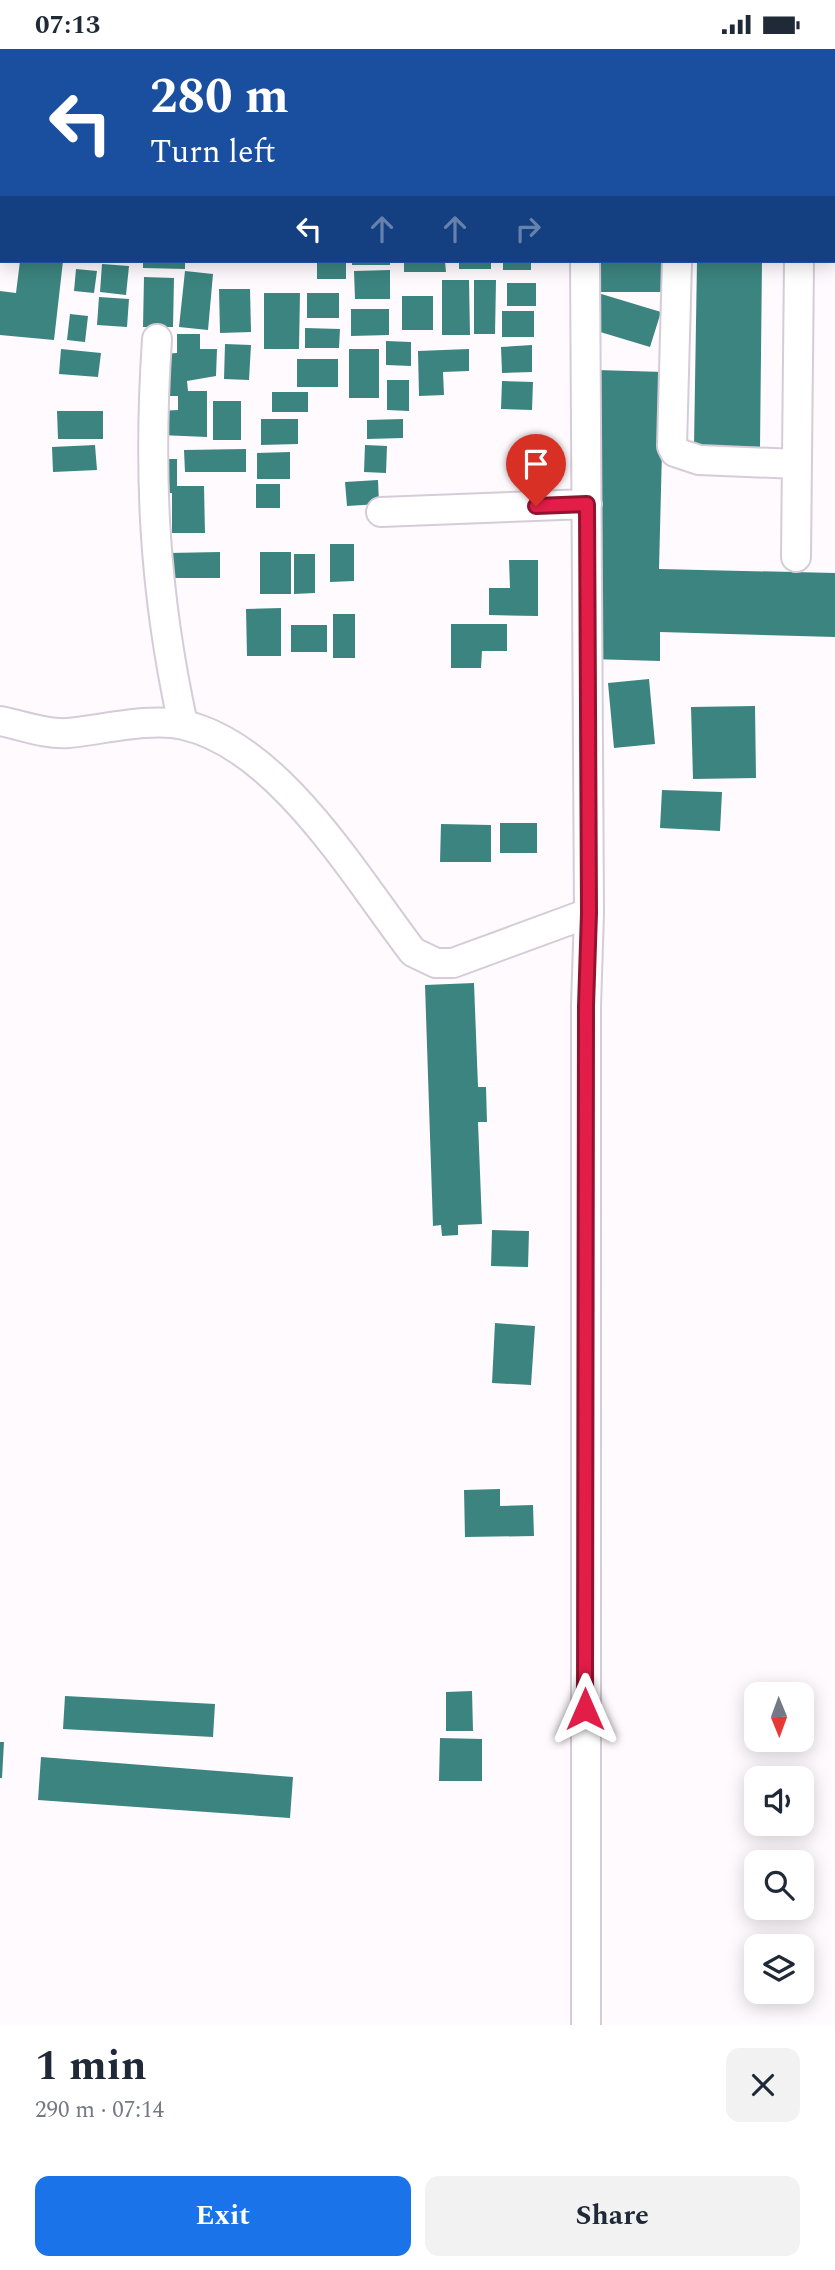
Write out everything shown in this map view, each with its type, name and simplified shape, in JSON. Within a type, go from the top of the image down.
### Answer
[{"type":"street","points":[[585,263],[589,913],[586,1006],[586,2025]]},
{"type":"street","points":[[677,263],[672,446],[675,452],[699,460],[797,464]]},
{"type":"street","points":[[796,557],[799,263]]},
{"type":"street","points":[[157,339],[152,416],[155,551],[167,653],[183,725]]},
{"type":"street","points":[[382,512],[587,504]]},
{"type":"street","points":[[0,721],[65,733],[103,727],[183,725],[241,749],[311,817],[413,952],[436,963],[453,963],[589,913]]},
{"type":"building","points":[[20,263],[63,263],[54,340],[0,335],[0,291],[16,293]]},
{"type":"building","points":[[143,263],[185,263],[185,269],[143,268]]},
{"type":"building","points":[[317,263],[346,263],[346,279],[317,279]]},
{"type":"building","points":[[352,263],[390,263],[390,265]]},
{"type":"building","points":[[404,263],[445,263],[446,272],[404,272]]},
{"type":"building","points":[[459,263],[491,263],[491,269],[459,269]]},
{"type":"building","points":[[503,263],[531,263],[531,270],[503,270]]},
{"type":"building","points":[[593,263],[663,263],[663,292],[593,292]]},
{"type":"building","points":[[697,263],[762,263],[760,447],[694,446]]},
{"type":"building","points":[[102,264],[129,266],[126,295],[100,292]]},
{"type":"building","points":[[76,269],[97,271],[94,293],[74,291]]},
{"type":"building","points":[[390,270],[390,299],[355,299],[354,271]]},
{"type":"building","points":[[185,271],[213,274],[208,330],[179,327]]},
{"type":"building","points":[[144,277],[174,278],[173,327],[143,327]]},
{"type":"building","points":[[442,280],[469,280],[470,335],[442,335]]},
{"type":"building","points":[[474,280],[496,280],[495,334],[474,334]]},
{"type":"building","points":[[507,283],[536,283],[536,306],[507,306]]},
{"type":"building","points":[[219,289],[250,289],[251,332],[220,333]]},
{"type":"building","points":[[264,293],[300,293],[299,349],[264,349]]},
{"type":"building","points":[[307,293],[339,293],[339,318],[307,318]]},
{"type":"building","points":[[598,293],[661,312],[650,347],[587,328]]},
{"type":"building","points":[[402,296],[433,296],[433,330],[402,330]]},
{"type":"building","points":[[99,297],[129,299],[127,327],[97,325]]},
{"type":"building","points":[[351,309],[389,309],[389,335],[351,336]]},
{"type":"building","points":[[502,311],[534,311],[534,337],[502,337]]},
{"type":"building","points":[[70,314],[88,316],[85,342],[67,340]]},
{"type":"building","points":[[305,328],[340,329],[339,348],[305,348]]},
{"type":"building","points":[[177,334],[200,334],[200,349],[217,349],[216,376],[187,381],[188,391],[207,391],[207,437],[160,435],[159,411],[178,410],[178,396],[165,396],[162,354],[177,353]]},
{"type":"building","points":[[386,341],[411,342],[411,366],[386,365]]},
{"type":"building","points":[[225,344],[251,345],[249,380],[224,379]]},
{"type":"building","points":[[532,345],[532,372],[502,373],[501,347]]},
{"type":"building","points":[[61,349],[101,353],[98,377],[59,374]]},
{"type":"building","points":[[349,349],[379,349],[379,398],[349,398]]},
{"type":"building","points":[[469,349],[469,371],[443,372],[444,395],[419,396],[418,351]]},
{"type":"building","points":[[297,359],[338,359],[338,387],[297,387]]},
{"type":"building","points":[[597,370],[664,372],[659,569],[835,573],[835,637],[660,632],[660,661],[590,659]]},
{"type":"building","points":[[387,380],[409,380],[409,411],[387,410]]},
{"type":"building","points":[[502,381],[533,382],[532,410],[501,409]]},
{"type":"building","points":[[272,392],[308,392],[308,412],[272,412]]},
{"type":"building","points":[[213,401],[241,401],[241,440],[213,440]]},
{"type":"building","points":[[57,411],[103,411],[103,439],[58,439]]},
{"type":"building","points":[[261,419],[298,419],[298,444],[261,445]]},
{"type":"building","points":[[403,419],[403,438],[367,439],[367,420]]},
{"type":"building","points":[[95,445],[97,470],[53,472],[52,447]]},
{"type":"building","points":[[365,445],[387,446],[386,473],[364,472]]},
{"type":"building","points":[[246,449],[246,472],[185,472],[184,450]]},
{"type":"building","points":[[290,452],[290,479],[257,479],[257,453]]},
{"type":"building","points":[[157,459],[177,459],[177,486],[204,486],[205,533],[172,533],[172,493],[158,493]]},
{"type":"building","points":[[378,480],[379,504],[347,506],[345,482]]},
{"type":"building","points":[[256,484],[280,484],[280,508],[256,508]]},
{"type":"building","points":[[330,544],[354,544],[354,581],[330,582]]},
{"type":"building","points":[[220,552],[220,578],[169,578],[169,553]]},
{"type":"building","points":[[260,552],[291,552],[291,594],[260,594]]},
{"type":"building","points":[[294,554],[315,554],[315,593],[294,594]]},
{"type":"building","points":[[509,560],[538,560],[538,616],[489,615],[489,588],[510,588]]},
{"type":"building","points":[[281,608],[281,656],[247,656],[246,609]]},
{"type":"building","points":[[333,614],[355,614],[355,658],[333,658]]},
{"type":"building","points":[[451,624],[507,624],[507,651],[482,651],[481,668],[451,668]]},
{"type":"building","points":[[291,625],[327,625],[327,652],[291,652]]},
{"type":"building","points":[[649,679],[655,744],[614,748],[608,683]]},
{"type":"building","points":[[755,706],[756,778],[693,779],[691,707]]},
{"type":"building","points":[[662,790],[722,792],[720,831],[660,828]]},
{"type":"building","points":[[500,823],[537,823],[537,853],[500,853]]},
{"type":"building","points":[[441,824],[491,825],[491,862],[440,862]]},
{"type":"building","points":[[474,983],[478,1087],[486,1087],[487,1122],[478,1122],[482,1224],[458,1225],[458,1235],[442,1236],[441,1225],[433,1226],[425,985]]},
{"type":"building","points":[[492,1230],[529,1231],[528,1267],[491,1266]]},
{"type":"building","points":[[495,1323],[535,1326],[531,1385],[492,1383]]},
{"type":"building","points":[[500,1489],[500,1506],[533,1505],[534,1536],[465,1537],[464,1490]]},
{"type":"building","points":[[472,1691],[473,1731],[446,1731],[446,1692]]},
{"type":"building","points":[[65,1696],[215,1704],[213,1737],[63,1729]]},
{"type":"building","points":[[440,1738],[482,1739],[482,1781],[439,1781]]},
{"type":"building","points":[[0,1742],[4,1742],[2,1778],[0,1778]]},
{"type":"building","points":[[41,1757],[293,1777],[290,1818],[38,1800]]},
{"type":"route","points":[[536,506],[587,504],[589,913],[586,1006],[585,1709]]}]
